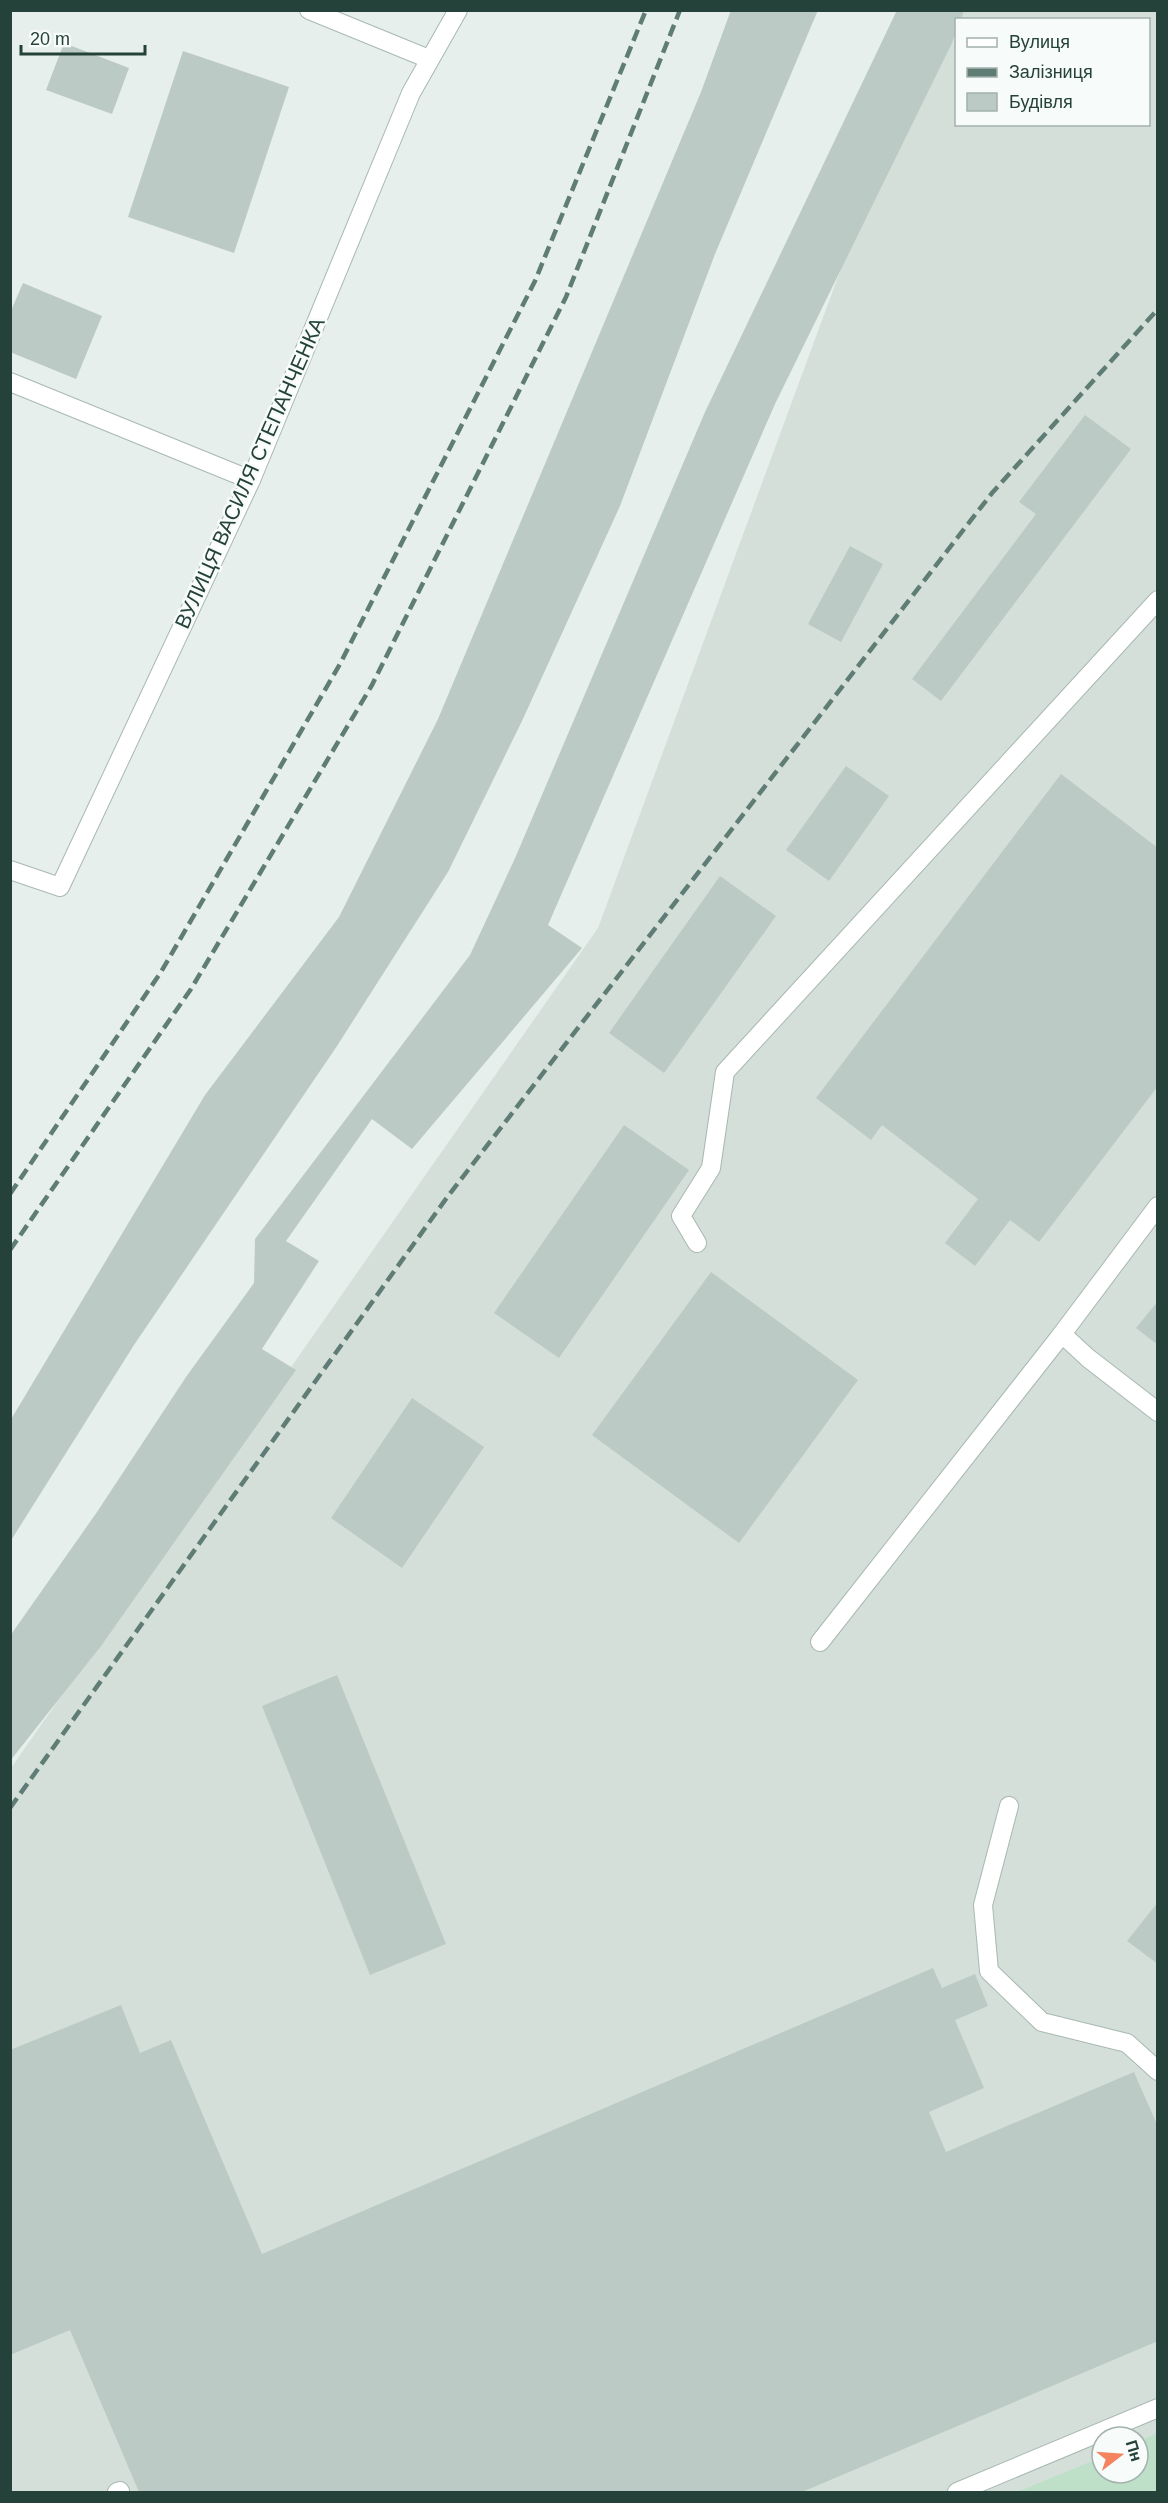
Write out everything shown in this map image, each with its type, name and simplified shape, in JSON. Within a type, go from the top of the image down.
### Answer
[{"type":"street","points":[[309,10],[429,59]]},
{"type":"street","name":"ВУЛИЦЯ ВАСИЛЯ СТЕПАНЧЕНКА","points":[[10,870],[60,887],[251,480],[411,93],[458,10]]},
{"type":"street","points":[[10,382],[251,480]]},
{"type":"street","points":[[697,1243],[681,1216],[711,1168],[725,1072],[1158,600]]},
{"type":"street","points":[[820,1642],[1062,1334],[1158,1206]]},
{"type":"street","points":[[1062,1334],[1088,1358],[1158,1412]]},
{"type":"street","points":[[1009,1806],[983,1905],[989,1971],[1042,2022],[1127,2043],[1158,2071]]},
{"type":"street","points":[[957,2493],[1158,2408]]},
{"type":"shaded area","points":[[936,11],[1157,11],[1157,2492],[11,2492],[11,1768],[598,928]]},
{"type":"green space","points":[[1157,2433],[1157,2492],[1017,2492],[1090,2462],[1090,2485],[1150,2485],[1150,2436]]},
{"type":"building","points":[[731,10],[818,10],[715,254],[620,506],[522,721],[448,872],[337,1046],[134,1345],[10,1542],[10,1421],[205,1095],[339,917],[438,719],[701,92]]},
{"type":"building","points":[[897,10],[964,10],[962,18],[955,18],[955,34],[952,43],[775,404],[548,925],[582,948],[412,1149],[372,1119],[286,1241],[319,1261],[262,1349],[296,1370],[101,1646],[10,1761],[10,1636],[97,1512],[186,1377],[254,1283],[255,1239],[470,955],[516,856],[705,412]]},
{"type":"building","points":[[64,43],[129,68],[112,114],[46,90]]},
{"type":"building","points":[[183,51],[289,87],[234,253],[128,217]]},
{"type":"building","points":[[23,283],[102,316],[76,379],[10,352],[10,313]]},
{"type":"building","points":[[1085,415],[1131,449],[941,701],[912,679],[1036,514],[1019,502]]},
{"type":"building","points":[[850,546],[883,564],[841,642],[808,624]]},
{"type":"building","points":[[846,766],[889,796],[829,881],[786,850]]},
{"type":"building","points":[[1061,774],[1158,848],[1158,1086],[1039,1242],[1010,1220],[975,1266],[945,1243],[978,1199],[882,1125],[871,1140],[816,1098]]},
{"type":"building","points":[[720,876],[776,916],[664,1073],[609,1033]]},
{"type":"building","points":[[624,1125],[689,1170],[559,1358],[494,1313]]},
{"type":"building","points":[[711,1272],[858,1380],[739,1543],[592,1435]]},
{"type":"building","points":[[1158,1301],[1158,1345],[1136,1328]]},
{"type":"building","points":[[412,1398],[484,1447],[402,1568],[331,1518]]},
{"type":"building","points":[[337,1675],[446,1944],[370,1975],[262,1706]]},
{"type":"building","points":[[1158,1902],[1158,1964],[1127,1941]]},
{"type":"building","points":[[933,1968],[942,1988],[975,1974],[988,2006],[955,2020],[984,2088],[929,2112],[946,2152],[1134,2072],[1158,2127],[1158,2341],[802,2492],[139,2492],[70,2330],[10,2355],[10,2050],[121,2005],[140,2053],[171,2040],[262,2254]]},
{"type":"railway","points":[[10,1194],[161,972],[340,664],[535,281],[646,10]]},
{"type":"railway","points":[[10,1250],[191,989],[372,685],[566,297],[680,10]]},
{"type":"railway","points":[[10,1808],[448,1196],[992,493],[1158,309]]}]
